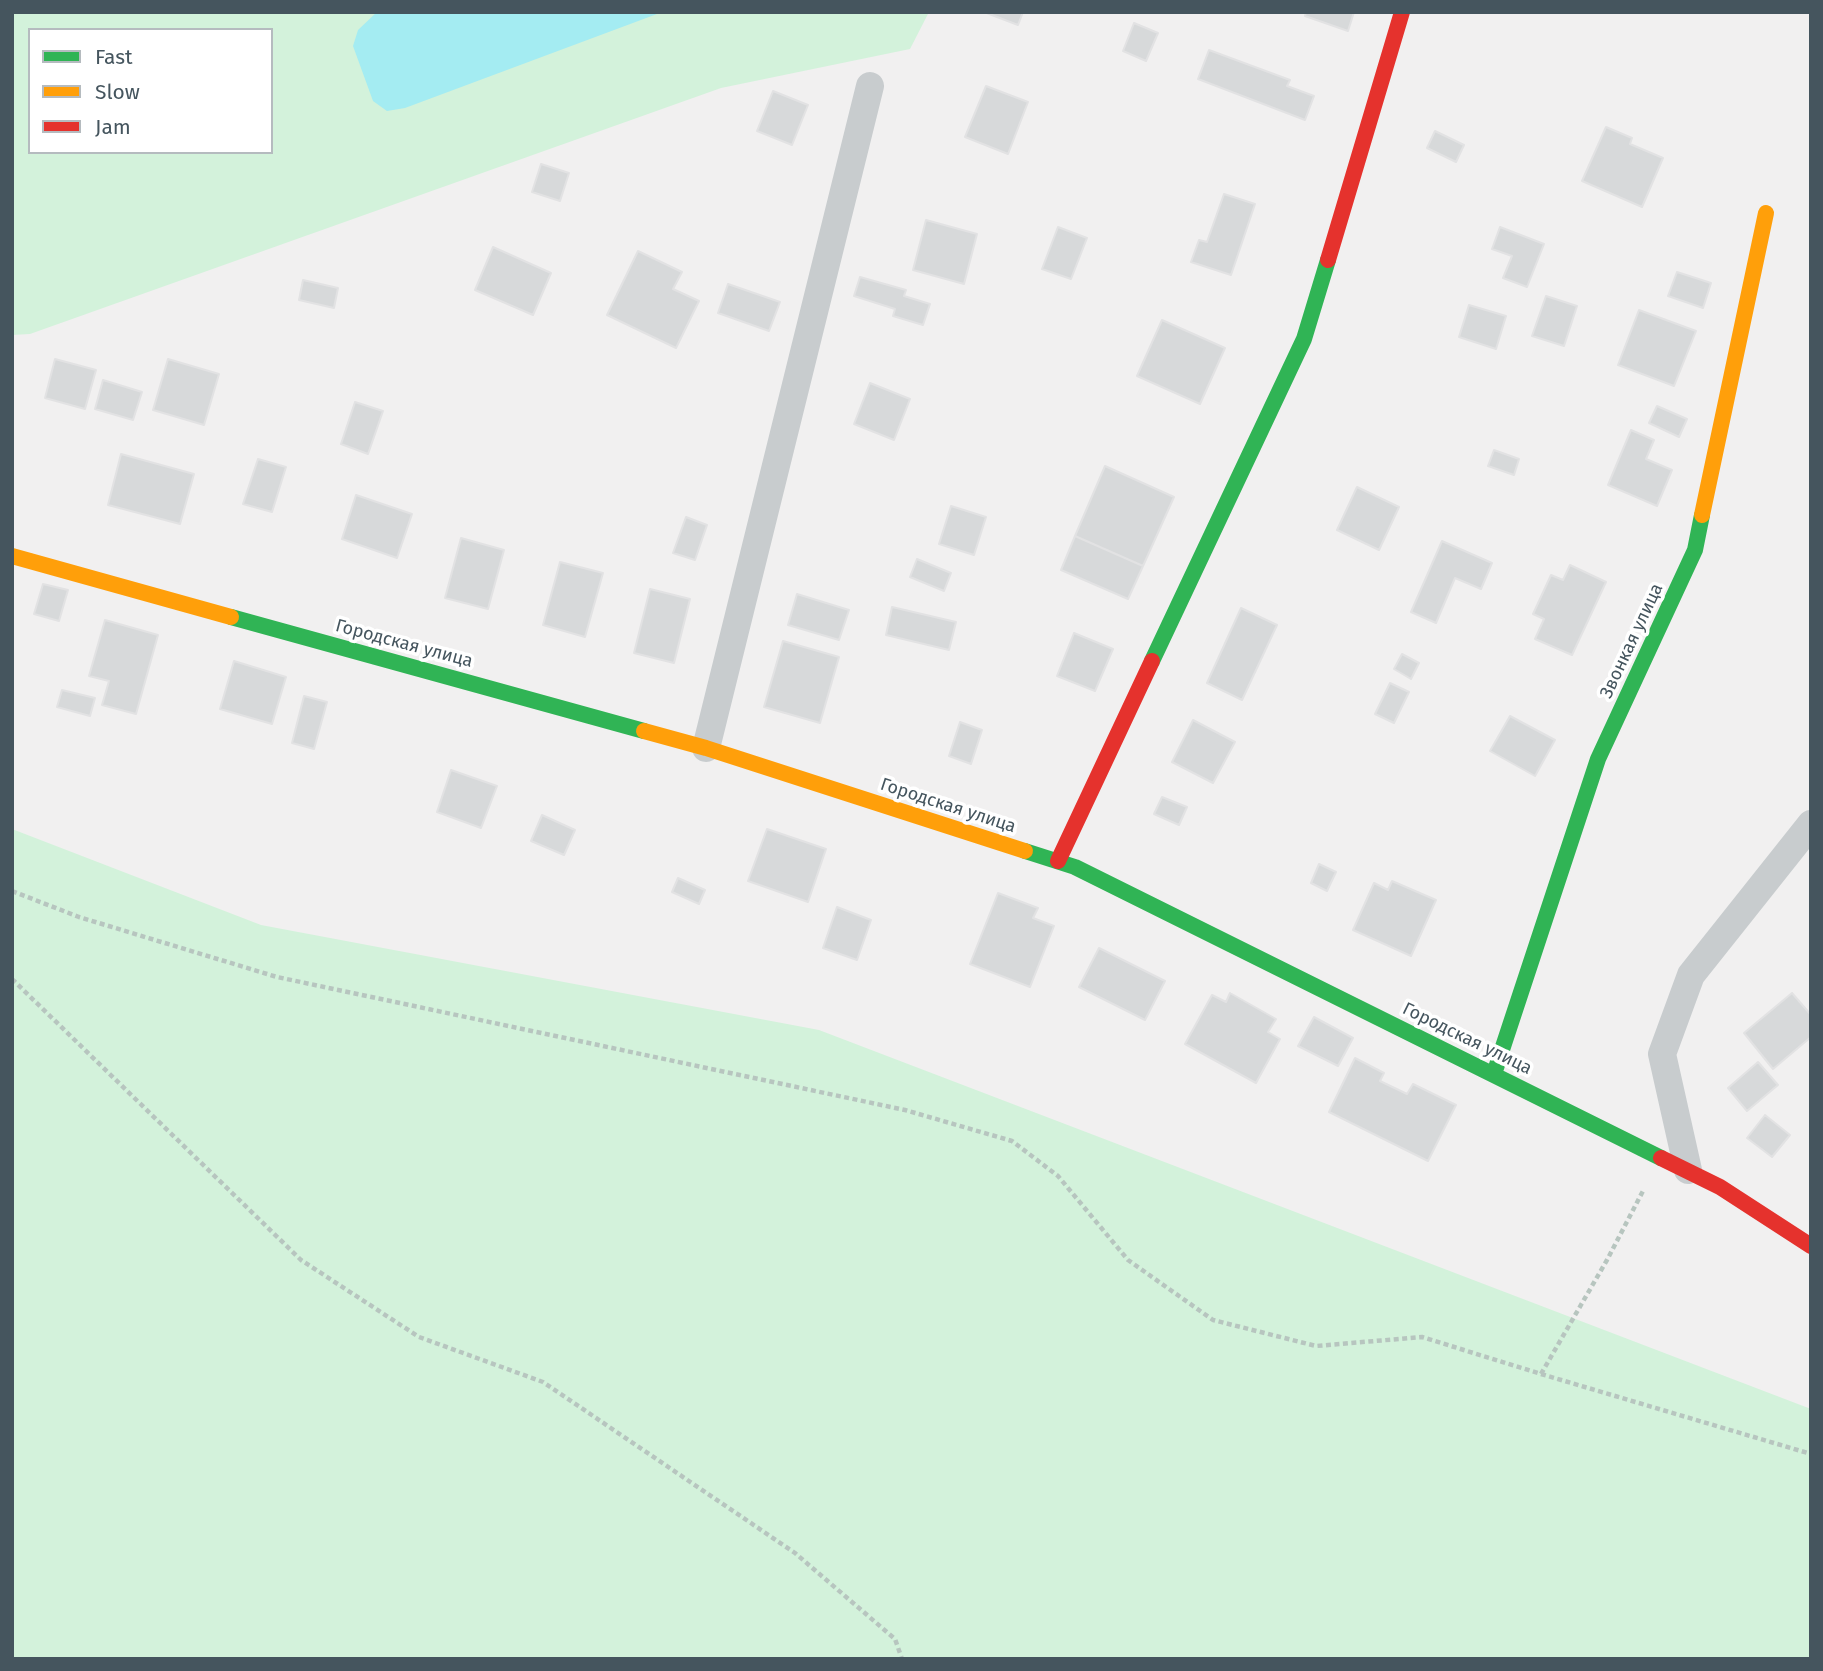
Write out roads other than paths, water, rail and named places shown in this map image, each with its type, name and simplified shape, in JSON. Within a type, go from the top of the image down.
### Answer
[{"type":"street","points":[[1058,861],[1304,339],[1402,12]]},
{"type":"street","points":[[706,748],[870,86]]},
{"type":"street","name":"Звонкая улица","points":[[1493,1074],[1598,759],[1695,550],[1766,213]]},
{"type":"street","name":"Городская улица","points":[[12,556],[706,748],[1075,867],[1688,1170],[1720,1187],[1811,1246]]},
{"type":"street","points":[[1688,1170],[1662,1054],[1691,975],[1811,824]]},
{"type":"water","points":[[377,12],[664,12],[405,108],[387,111],[373,101],[353,46],[358,30]]}]
